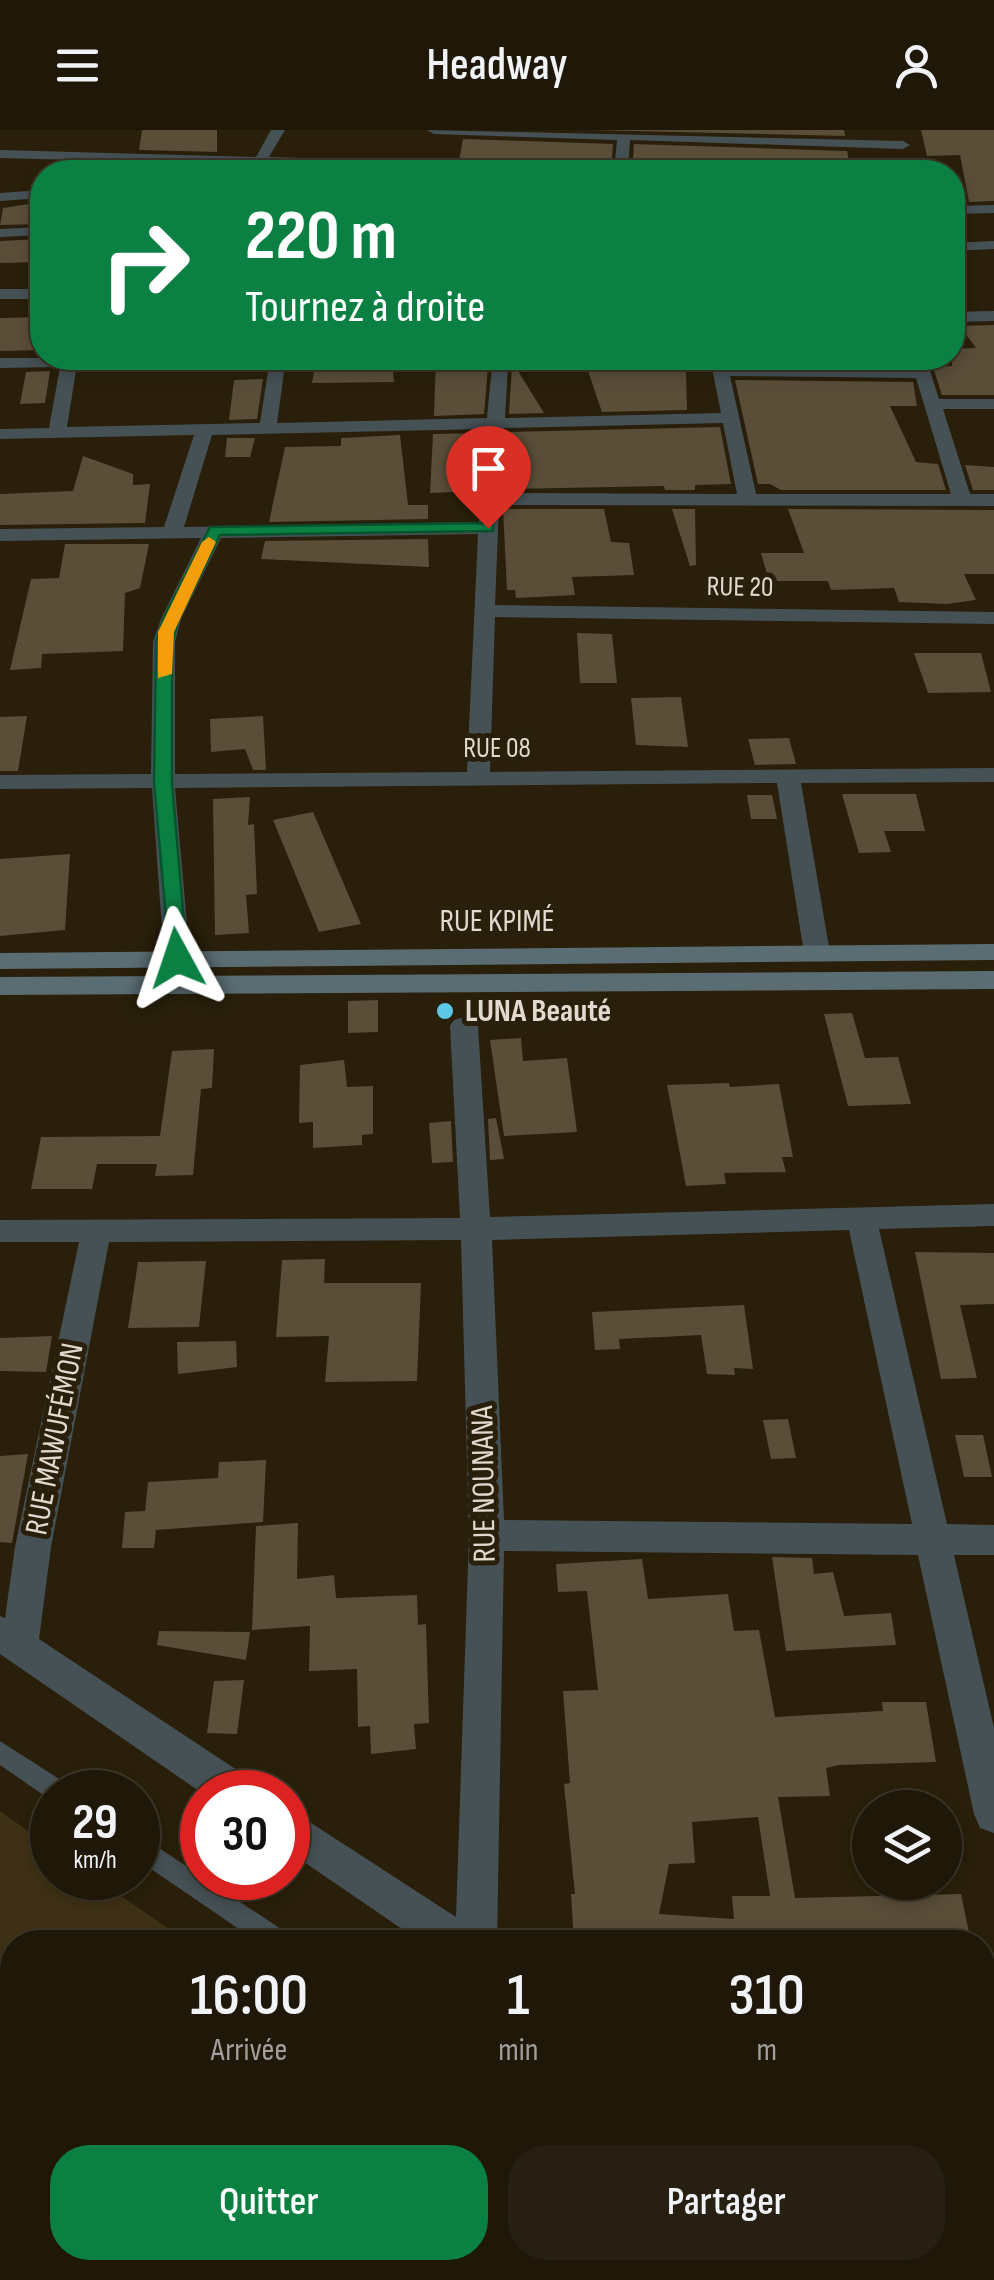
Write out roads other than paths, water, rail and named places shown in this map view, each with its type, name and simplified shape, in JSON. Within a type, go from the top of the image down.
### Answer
[{"type":"main road","name":"RUE KPIMÉ","points":[[0,960],[994,952]]},
{"type":"main road","name":"RUE KPIMÉ","points":[[0,986],[994,980]]},
{"type":"street","points":[[261,160],[278,130]]},
{"type":"street","points":[[419,160],[434,130],[904,144]]},
{"type":"street","points":[[622,160],[624,137]]},
{"type":"street","points":[[97,156],[108,143]]},
{"type":"street","points":[[1,155],[136,160]]},
{"type":"street","points":[[0,197],[30,195]]},
{"type":"street","points":[[965,210],[994,209]]},
{"type":"street","points":[[0,233],[30,232]]},
{"type":"street","points":[[965,246],[994,245]]},
{"type":"street","points":[[0,294],[30,294]]},
{"type":"street","points":[[965,317],[994,316]]},
{"type":"street","points":[[0,362],[30,361]]},
{"type":"street","points":[[57,432],[68,370]]},
{"type":"street","points":[[268,427],[276,370]]},
{"type":"street","points":[[478,778],[488,528],[500,370]]},
{"type":"street","points":[[720,370],[747,498]]},
{"type":"street","points":[[923,370],[962,499]]},
{"type":"street","points":[[934,404],[994,404]]},
{"type":"street","points":[[0,434],[731,418]]},
{"type":"street","points":[[173,530],[205,430]]},
{"type":"street","points":[[491,499],[994,500]]},
{"type":"street","points":[[0,536],[173,530],[488,528]]},
{"type":"street","points":[[177,958],[163,783],[166,632],[215,530]]},
{"type":"street","name":"RUE 20","points":[[486,611],[994,618]]},
{"type":"street","name":"RUE 08","points":[[0,782],[994,775]]},
{"type":"street","points":[[788,777],[817,953]]},
{"type":"street","name":"RUE NOUNANA","points":[[464,1026],[487,1535],[476,1930]]},
{"type":"street","points":[[0,1231],[476,1230],[994,1214]]},
{"type":"street","points":[[861,1218],[994,1814]]},
{"type":"street","name":"RUE MAWUFÉMON","points":[[10,1640],[33,1547],[96,1232]]},
{"type":"street","points":[[487,1535],[994,1540]]},
{"type":"street","points":[[10,1640],[202,1770]]},
{"type":"street","points":[[310,1843],[438,1930]]},
{"type":"lane","points":[[0,1752],[30,1772]]},
{"type":"lane","points":[[160,1861],[260,1930]]},
{"type":"place","name":"LUNA Beauté","points":[[445,1011]]}]
